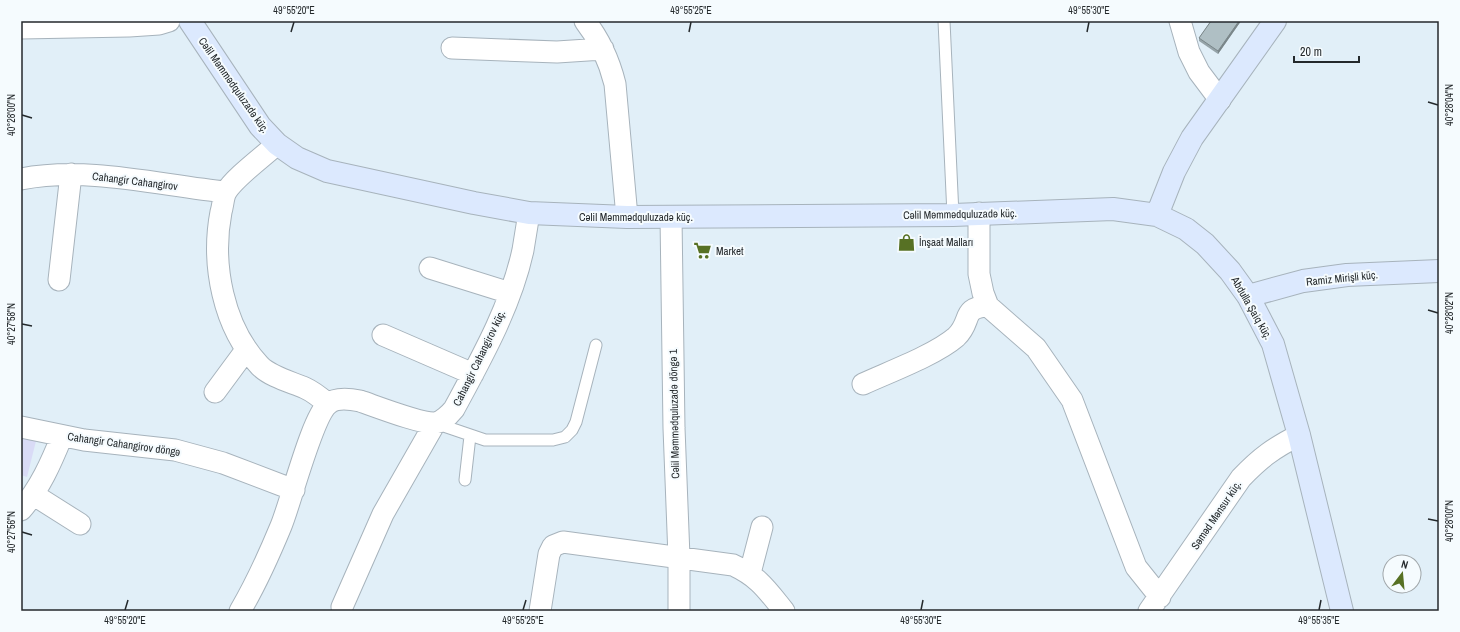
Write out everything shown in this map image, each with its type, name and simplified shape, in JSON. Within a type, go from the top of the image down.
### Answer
[{"type":"street","points":[[21,28],[129,26],[158,24],[169,21]]},
{"type":"street","name":"Cəlil Məmmədquluzadə küç.","points":[[190,21],[260,126],[277,144],[297,158],[327,171],[360,180],[529,214],[627,217],[953,215],[1113,209],[1157,215]]},
{"type":"street","points":[[585,21],[603,49],[615,84],[627,217]]},
{"type":"street","points":[[1180,21],[1189,52],[1199,72],[1220,100]]},
{"type":"street","points":[[1157,215],[1181,158],[1192,138],[1275,21]]},
{"type":"street","points":[[452,48],[557,52],[603,49]]},
{"type":"street","points":[[277,144],[226,192],[217,242],[220,274],[226,306],[236,332],[246,350],[261,367],[282,379],[306,389],[328,404]]},
{"type":"street","points":[[59,280],[71,174]]},
{"type":"street","name":"Cahangir Cahangirov","points":[[21,179],[71,174],[112,176],[226,192]]},
{"type":"street","name":"Cahangir Cahangirov küç.","points":[[435,423],[448,416],[454,409],[473,374],[510,293],[523,250],[529,214]]},
{"type":"street","points":[[979,214],[979,274],[983,293],[988,306],[1036,348],[1072,400],[1136,567],[1154,604]]},
{"type":"street","name":"Abdulla Şaiq küç.","points":[[1157,215],[1186,229],[1205,244],[1230,270],[1248,296],[1273,344],[1299,435],[1342,611]]},
{"type":"street","name":"Cəlil Məmmədquluzadə döngə 1","points":[[671,217],[674,428],[679,557],[679,611]]},
{"type":"street","points":[[430,268],[510,293]]},
{"type":"street","name":"Ramiz Mirişli küç.","points":[[1248,296],[1303,281],[1340,276],[1439,271]]},
{"type":"street","points":[[863,384],[942,347],[957,336],[966,324],[969,313],[975,307],[988,306]]},
{"type":"street","points":[[383,335],[473,374]]},
{"type":"street","points":[[216,392],[246,350]]},
{"type":"street","points":[[240,611],[268,558],[294,490],[320,413],[328,404],[339,400],[355,400],[423,421],[435,423],[383,514],[342,607]]},
{"type":"street","name":"Cahangir Cahangirov döngə","points":[[21,427],[62,436],[175,450],[223,463],[294,490]]},
{"type":"street","name":"Səməd Mənsur küç.","points":[[1154,604],[1241,478],[1258,460],[1271,450],[1299,435]]},
{"type":"street","points":[[62,436],[44,477],[28,503],[80,524]]},
{"type":"street","points":[[750,573],[762,527]]},
{"type":"street","points":[[540,611],[549,554],[554,546],[563,542],[733,565],[750,573],[760,581],[784,611]]},
{"type":"lane","points":[[944,21],[953,215]]},
{"type":"lane","points":[[435,423],[485,440],[553,440],[565,437],[572,430],[576,422],[596,344]]},
{"type":"lane","points":[[465,480],[470,436]]},
{"type":"shaded area","points":[[21,437],[36,441],[27,477],[21,475]]},
{"type":"building","points":[[1211,21],[1239,21],[1218,51],[1199,38]]},
{"type":"place","name":"İnşaat Malları","points":[[906,242]]},
{"type":"place","name":"Market","points":[[703,251]]}]
